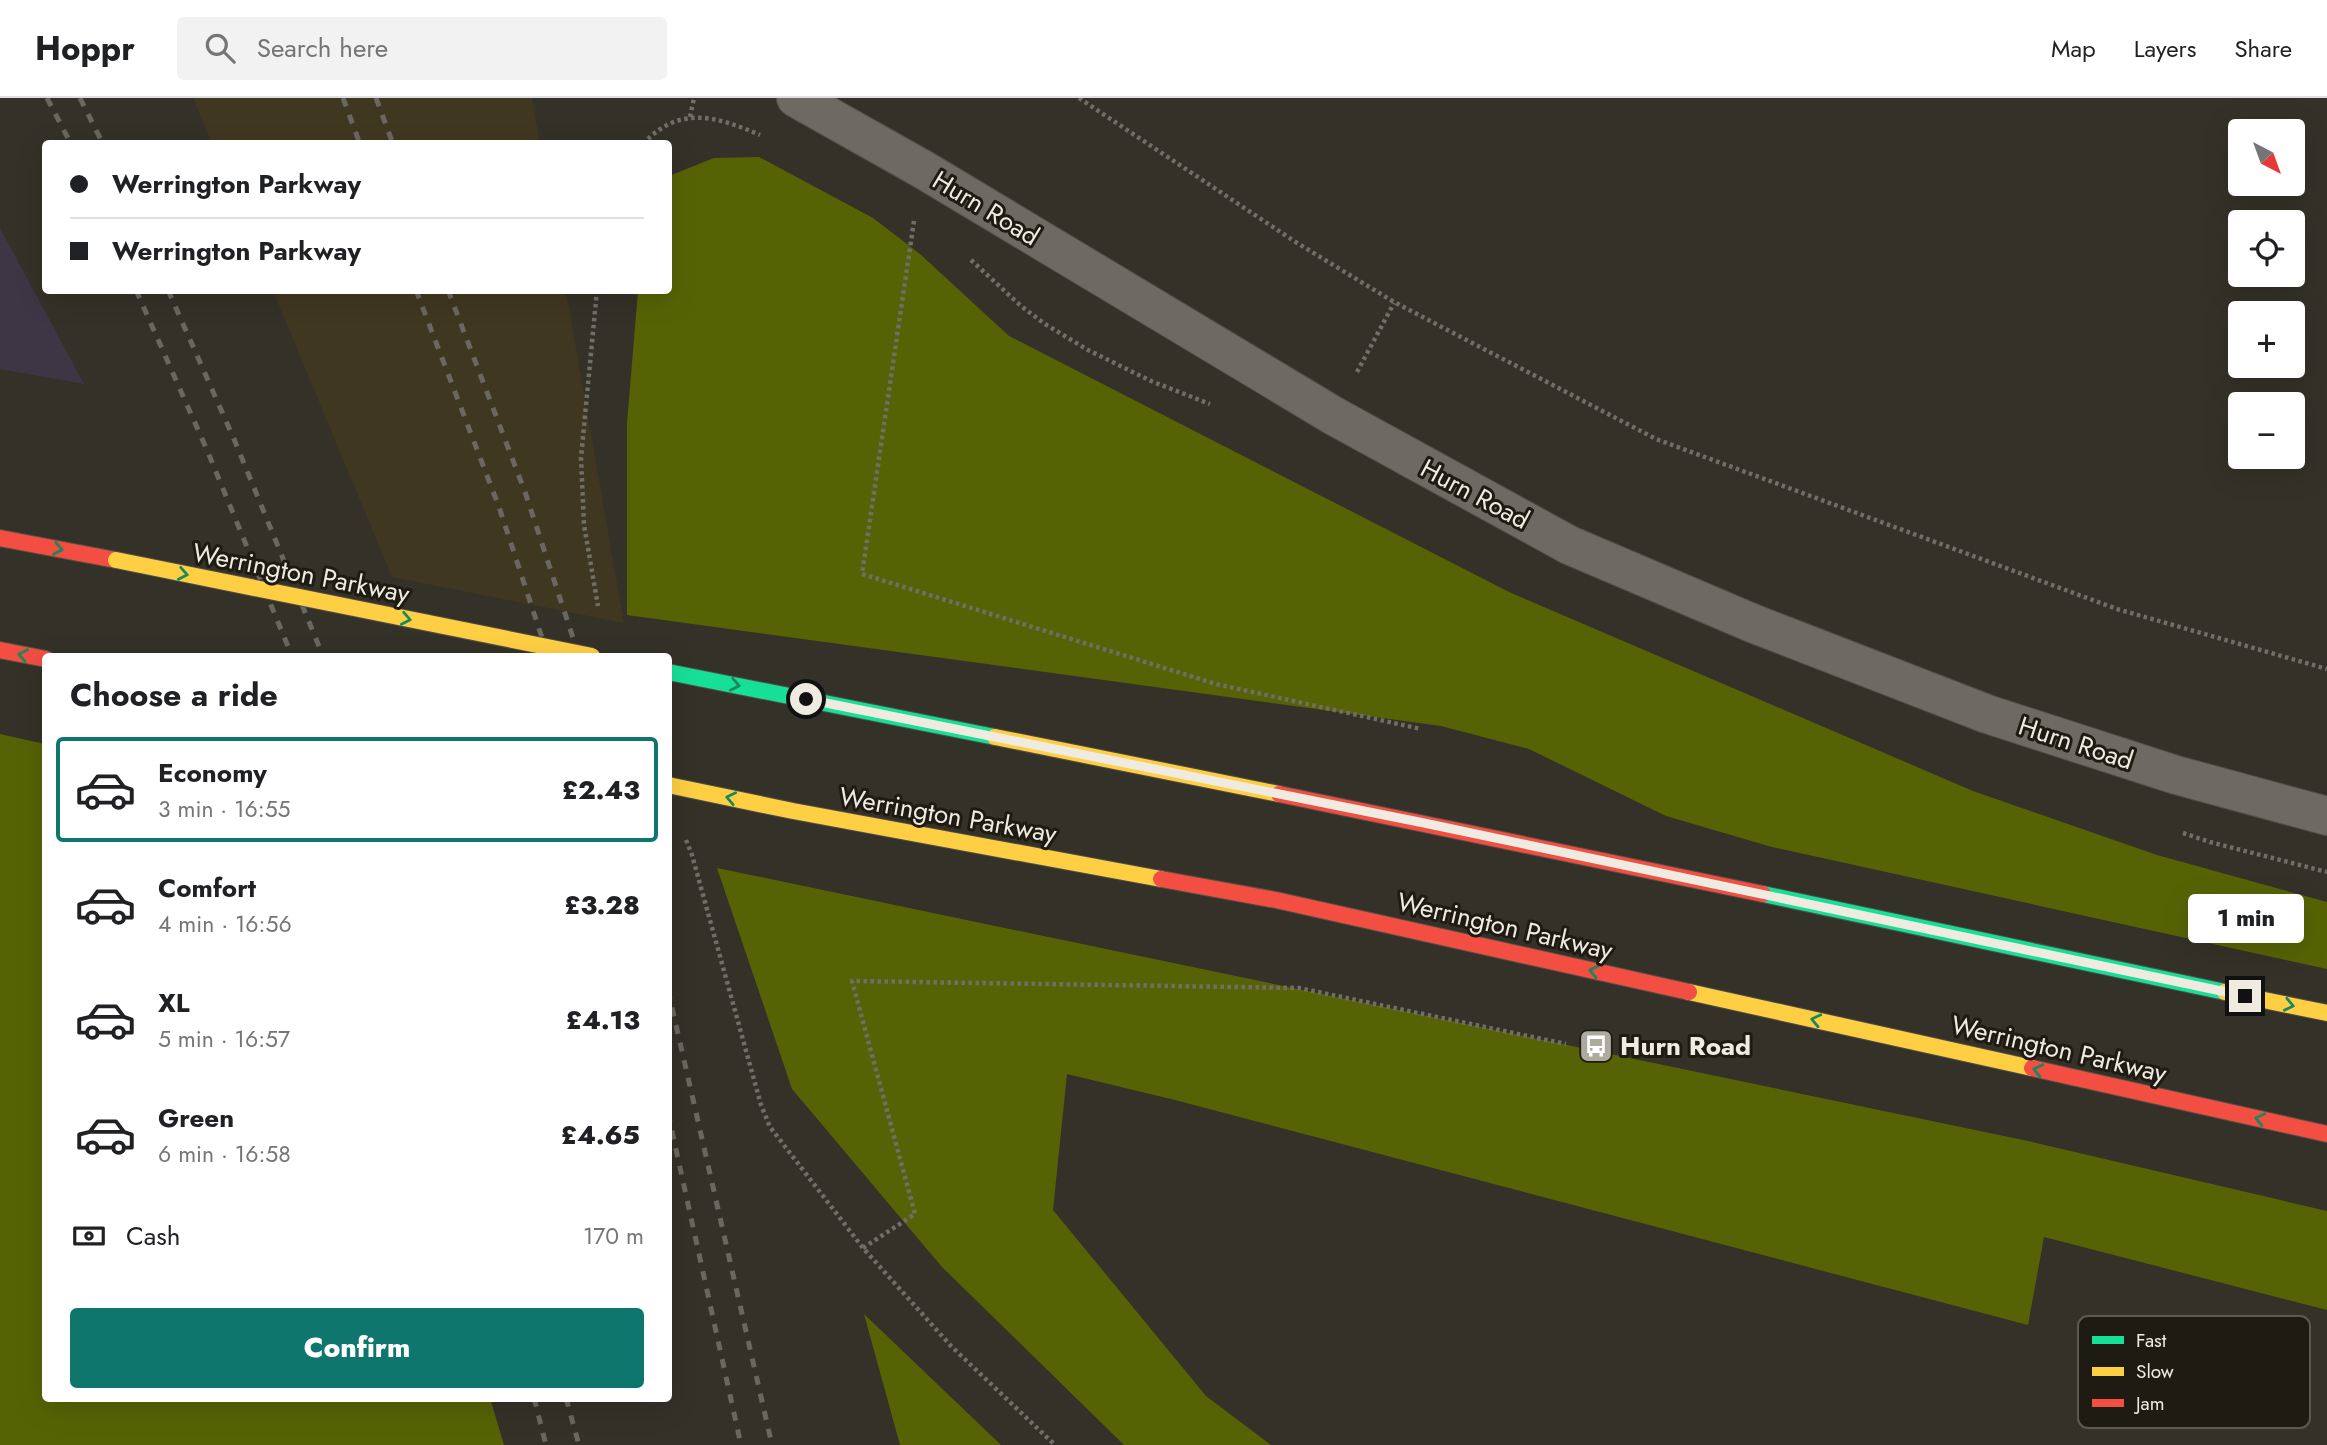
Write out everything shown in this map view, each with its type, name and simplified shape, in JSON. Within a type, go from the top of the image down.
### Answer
[{"type":"highway","name":"Werrington Parkway","points":[[0,538],[577,653]]},
{"type":"highway","points":[[0,650],[42,658]]},
{"type":"highway","points":[[672,673],[1437,826],[2327,1013]]},
{"type":"highway","name":"Werrington Parkway","points":[[672,786],[793,811],[1276,900],[2327,1134]]},
{"type":"street","name":"Hurn Road","points":[[796,98],[924,170],[1334,416],[1569,545],[1752,623],[1987,714],[2176,775],[2327,816]]},
{"type":"path","points":[[647,140],[664,125],[690,117],[694,98]]},
{"type":"path","points":[[1079,98],[1294,241],[1394,302],[1656,439],[2117,609],[2327,670]]},
{"type":"path","points":[[924,170],[915,214],[862,574],[1216,684],[1421,729]]},
{"type":"path","points":[[592,579],[584,525],[581,458],[597,294]]},
{"type":"path","points":[[1334,416],[1394,302]]},
{"type":"path","points":[[692,855],[761,1105],[770,1127],[863,1248],[951,1346],[1055,1445]]},
{"type":"path","points":[[863,1248],[915,1214],[852,981],[1299,988],[1566,1044]]},
{"type":"shaded area","points":[[193,98],[532,98],[539,140],[211,140]]},
{"type":"shaded area","points":[[0,228],[84,384],[0,369]]},
{"type":"shaded area","points":[[274,294],[567,294],[624,623],[392,577]]},
{"type":"green space","points":[[759,157],[873,218],[920,254],[1009,336],[1509,592],[1973,791],[2157,855],[2327,902],[2327,969],[1772,847],[1666,816],[1529,749],[1441,726],[627,615],[627,423],[638,294],[672,294],[672,175],[714,158]]},
{"type":"green space","points":[[0,734],[42,743],[42,1402],[491,1402],[504,1445],[0,1445]]},
{"type":"green space","points":[[717,868],[2028,1141],[2327,1211],[2327,1310],[2044,1237],[2028,1325],[1175,1100],[1067,1074],[1053,1210],[1206,1396],[1271,1445],[1124,1445],[942,1267],[792,1089]]},
{"type":"green space","points":[[864,1314],[1001,1445],[900,1445]]},
{"type":"railway","points":[[47,98],[69,140]]},
{"type":"railway","points":[[80,98],[101,140]]},
{"type":"railway","points":[[343,98],[359,140]]},
{"type":"railway","points":[[376,98],[392,140]]},
{"type":"railway","points":[[138,294],[207,450],[291,653]]},
{"type":"railway","points":[[170,294],[234,439],[322,653]]},
{"type":"railway","points":[[418,294],[499,507],[547,653]]},
{"type":"railway","points":[[450,294],[525,492],[578,653]]},
{"type":"railway","points":[[672,1008],[772,1445]]},
{"type":"railway","points":[[672,1131],[741,1445]]},
{"type":"railway","points":[[535,1402],[546,1445]]},
{"type":"railway","points":[[567,1402],[579,1445]]},
{"type":"traffic: fast","points":[[672,673],[995,737]]},
{"type":"traffic: fast","points":[[1763,894],[2225,992]]},
{"type":"traffic: slow","points":[[116,560],[577,653]]},
{"type":"traffic: slow","points":[[995,737],[1279,794]]},
{"type":"traffic: slow","points":[[672,786],[1161,879]]},
{"type":"traffic: slow","points":[[1689,992],[2032,1068]]},
{"type":"traffic: slow","points":[[2225,992],[2327,1013]]},
{"type":"traffic: jam","points":[[0,538],[116,560]]},
{"type":"traffic: jam","points":[[0,650],[42,658]]},
{"type":"traffic: jam","points":[[1279,794],[1763,894]]},
{"type":"traffic: jam","points":[[1161,879],[1276,900],[1689,992]]},
{"type":"traffic: jam","points":[[2032,1068],[2327,1134]]},
{"type":"place","name":"Hurn Road","points":[[1596,1046]]},
{"type":"route","points":[[806,699],[1424,823],[2245,996]]}]
